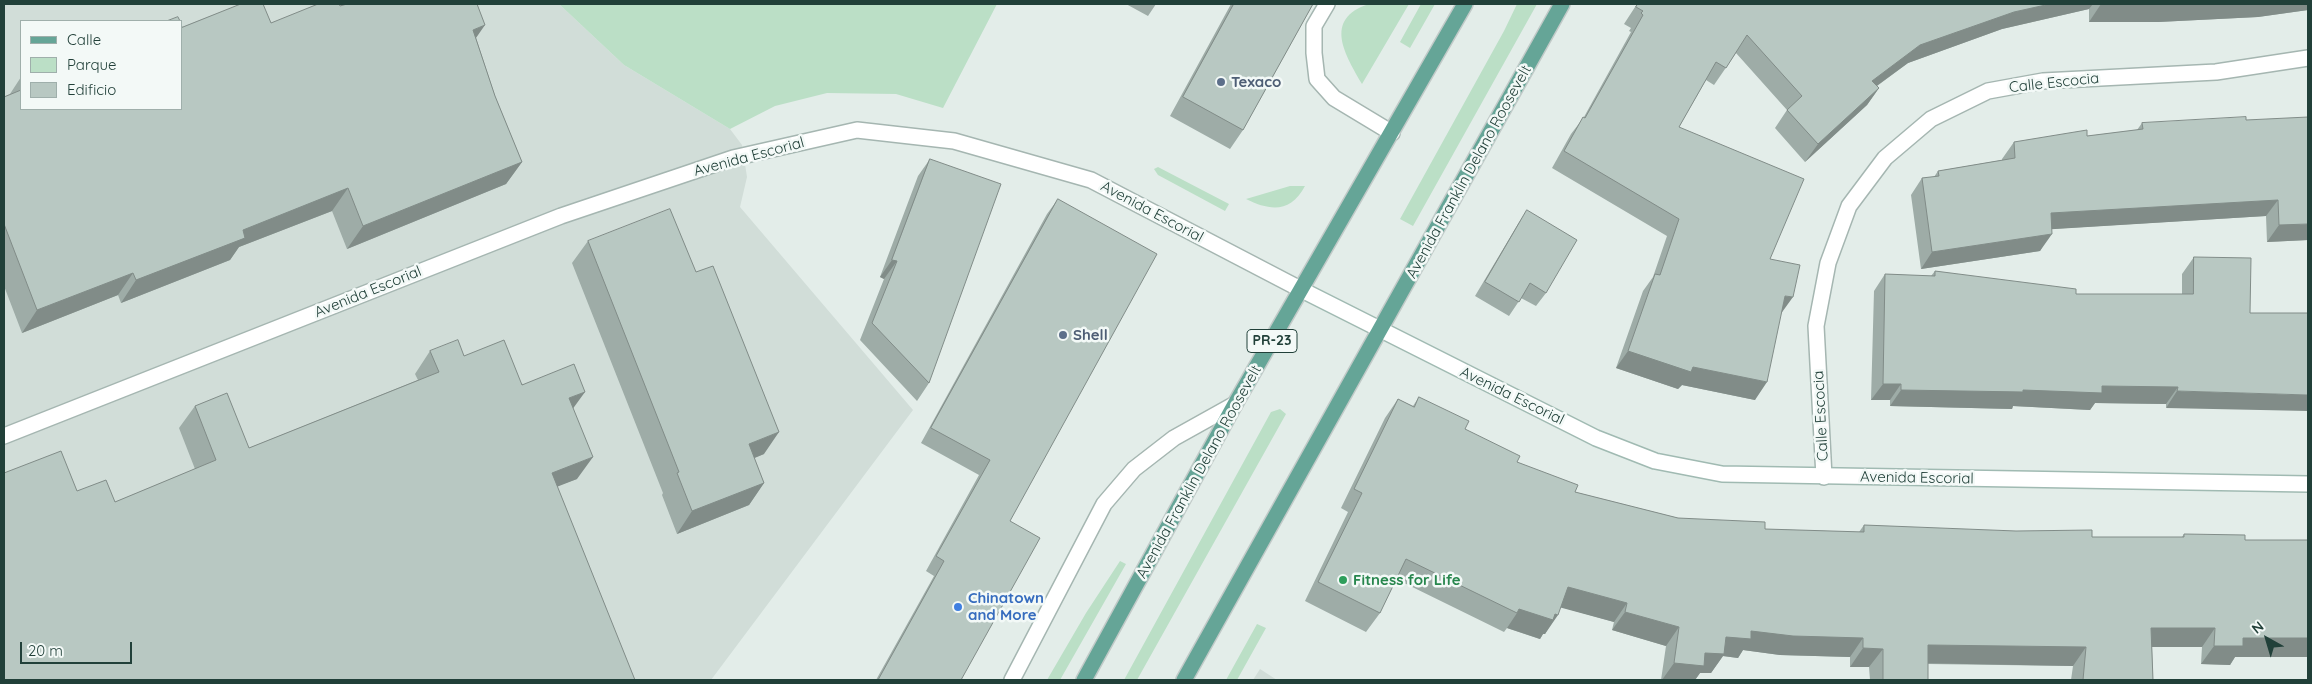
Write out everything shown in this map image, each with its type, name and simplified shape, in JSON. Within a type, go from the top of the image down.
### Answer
[{"type":"main road","name":"Avenida Franklin Delano Roosevelt","points":[[1084,680],[1235,404],[1465,4]]},
{"type":"main road","name":"Avenida Franklin Delano Roosevelt","points":[[1184,680],[1562,4]]},
{"type":"street","points":[[1327,4],[1314,26],[1314,53],[1317,79],[1334,98],[1392,133]]},
{"type":"street","name":"Calle Escocia","points":[[1824,477],[1816,326],[1828,263],[1849,206],[1885,158],[1931,119],[1988,90],[2043,81],[2216,72],[2308,58]]},
{"type":"street","name":"Avenida Escorial","points":[[4,436],[561,216],[733,158],[858,130],[954,141],[1092,180],[1380,331],[1596,438],[1655,461],[1722,474],[2308,484]]},
{"type":"street","points":[[1012,680],[1104,504],[1134,469],[1174,438],[1235,404]]},
{"type":"shaded area","points":[[4,4],[559,4],[624,65],[730,129],[742,145],[747,177],[740,207],[913,410],[711,680],[4,680]]},
{"type":"shaded area","points":[[1260,669],[1277,680],[1253,680]]},
{"type":"green space","points":[[559,4],[997,4],[943,108],[896,94],[827,93],[775,106],[730,129],[624,65]]},
{"type":"green space","points":[[1369,4],[1409,4],[1362,84],[1345,50],[1342,29],[1346,19],[1355,11]]},
{"type":"green space","points":[[1421,4],[1435,4],[1410,48],[1400,42]]},
{"type":"green space","points":[[1517,4],[1537,4],[1413,226],[1400,219]]},
{"type":"green space","points":[[1158,167],[1229,204],[1225,211],[1158,175],[1154,169]]},
{"type":"green space","points":[[1290,186],[1305,186],[1299,195],[1287,205],[1279,207],[1263,206],[1246,199]]},
{"type":"green space","points":[[1280,409],[1286,414],[1137,680],[1124,680],[1271,412]]},
{"type":"green space","points":[[1120,561],[1126,564],[1060,680],[1047,680],[1086,613]]},
{"type":"green space","points":[[1257,624],[1266,628],[1237,680],[1226,680]]},
{"type":"building","points":[[241,4],[263,4],[271,23],[318,4],[339,4],[340,6],[347,4],[477,4],[485,25],[473,30],[495,96],[522,162],[363,226],[348,188],[243,230],[245,238],[136,280],[133,273],[37,310],[4,224],[4,97],[20,90],[20,110],[182,110],[182,27]]},
{"type":"building","points":[[1234,4],[1313,4],[1243,130],[1183,97]]},
{"type":"building","points":[[1638,4],[2050,4],[2014,12],[1920,45],[1872,81],[1879,88],[1818,144],[1787,110],[1802,96],[1747,35],[1726,68],[1716,62],[1679,127],[1804,179],[1770,259],[1800,265],[1793,297],[1785,296],[1767,382],[1693,367],[1691,372],[1628,351],[1655,274],[1660,275],[1679,219],[1564,151],[1583,117],[1585,118],[1643,15],[1641,13],[1643,11],[1636,7]]},
{"type":"building","points":[[2246,117],[2246,120],[2308,117],[2308,224],[2279,225],[2278,200],[2051,213],[2052,234],[1932,252],[1922,178],[1939,176],[1938,171],[2015,158],[2014,142],[2087,130],[2087,136],[2143,129],[2142,123]]},
{"type":"building","points":[[930,159],[1001,184],[929,383],[872,323],[897,261],[892,260]]},
{"type":"building","points":[[1058,199],[1157,254],[1010,521],[1040,538],[961,680],[878,680],[944,561],[936,556],[990,460],[931,428]]},
{"type":"building","points":[[670,209],[696,272],[713,266],[779,432],[749,444],[764,483],[692,511],[677,473],[679,472],[588,241]]},
{"type":"building","points":[[1527,210],[1577,240],[1546,293],[1530,283],[1519,302],[1485,282]]},
{"type":"building","points":[[2194,257],[2251,258],[2250,313],[2308,313],[2308,395],[2177,391],[2178,387],[2102,386],[2102,393],[2023,390],[2023,392],[1901,390],[1901,384],[1883,384],[1885,274],[1935,276],[1935,271],[2076,289],[2076,294],[2193,294]]},
{"type":"building","points":[[458,340],[464,356],[504,340],[522,385],[574,364],[585,392],[569,398],[593,457],[552,473],[635,680],[4,680],[4,473],[61,451],[77,491],[106,480],[115,502],[216,460],[195,406],[227,393],[249,448],[439,372],[430,351]]},
{"type":"building","points":[[1419,397],[1469,421],[1465,429],[1520,456],[1517,462],[1578,485],[1575,492],[1678,518],[1765,522],[1765,529],[1864,532],[1864,525],[2016,531],[2092,530],[2092,537],[2184,537],[2184,534],[2245,535],[2245,540],[2308,540],[2308,638],[2243,638],[2243,646],[2214,646],[2215,628],[2151,628],[2153,680],[2083,680],[2086,647],[1928,645],[1928,680],[1883,680],[1883,649],[1863,648],[1863,638],[1793,636],[1751,631],[1751,639],[1726,637],[1724,654],[1705,653],[1704,666],[1674,663],[1679,627],[1625,612],[1627,603],[1568,587],[1558,615],[1555,614],[1553,620],[1519,609],[1517,613],[1406,559],[1380,613],[1318,582],[1362,493],[1354,489],[1398,399],[1414,407]]},
{"type":"place","name":"Texaco","points":[[1221,82]]},
{"type":"place","name":"Shell","points":[[1063,335]]},
{"type":"place","name":"Fitness for Life","points":[[1343,580]]},
{"type":"place","name":"Chinatown and More","points":[[958,607]]}]
